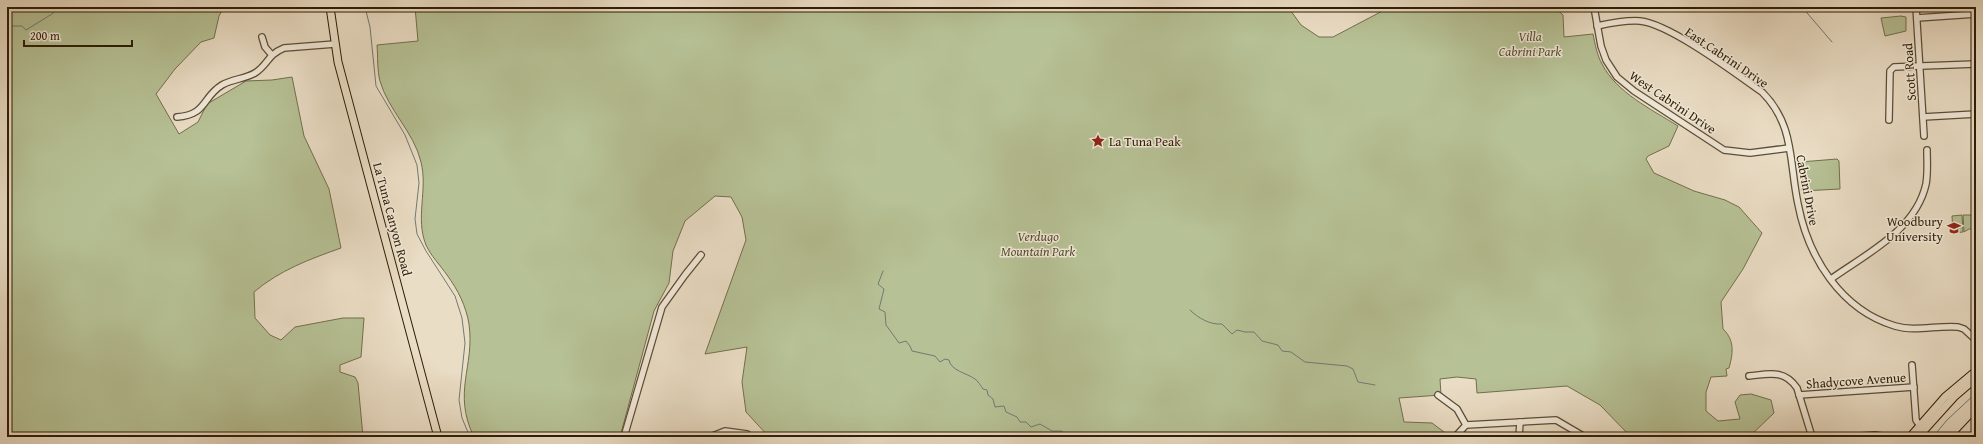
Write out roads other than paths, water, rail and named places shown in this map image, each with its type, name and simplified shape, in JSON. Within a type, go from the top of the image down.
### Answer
[{"type":"highway","points":[[1960,437],[1976,420]]},
{"type":"highway","points":[[1967,437],[1976,428]]},
{"type":"main road","name":"La Tuna Canyon Road","points":[[330,7],[335,44],[438,437]]},
{"type":"main road","points":[[1918,437],[1921,428],[1945,397],[1976,371]]},
{"type":"main road","points":[[1910,437],[1976,378]]},
{"type":"street","name":"West Cabrini Drive","points":[[1594,7],[1597,26],[1606,60],[1617,77],[1634,91],[1724,150],[1750,153],[1789,148]]},
{"type":"street","name":"Scott Road","points":[[1916,7],[1924,136]]},
{"type":"street","points":[[1917,18],[1976,14]]},
{"type":"street","name":"East Cabrini Drive","points":[[1597,26],[1640,21],[1663,28],[1682,39],[1744,79],[1762,92],[1773,103],[1785,126],[1789,148]]},
{"type":"street","points":[[262,37],[265,47],[271,54]]},
{"type":"street","points":[[177,117],[195,114],[223,85],[260,70],[271,54],[284,48],[335,44]]},
{"type":"street","points":[[1889,120],[1890,71],[1896,66],[1920,67],[1976,64]]},
{"type":"street","points":[[1923,117],[1976,114]]},
{"type":"street","name":"Cabrini Drive","points":[[1789,148],[1803,227],[1817,260],[1849,300],[1877,320],[1908,328],[1958,327],[1976,340]]},
{"type":"street","points":[[1831,279],[1896,233],[1912,217],[1922,197],[1926,183],[1926,150]]},
{"type":"street","points":[[624,437],[662,307],[701,256]]},
{"type":"street","points":[[1912,365],[1916,420],[1921,428]]},
{"type":"street","points":[[1748,376],[1780,374],[1790,380],[1797,388],[1812,437]]},
{"type":"street","name":"Shadycove Avenue","points":[[1799,395],[1914,387]]},
{"type":"street","points":[[1438,395],[1456,409],[1466,425]]},
{"type":"street","points":[[1455,437],[1466,425],[1556,420],[1584,437]]},
{"type":"street","points":[[1519,437],[1520,422]]},
{"type":"street","points":[[710,437],[725,431],[747,434]]},
{"type":"street","points":[[1846,437],[1875,435],[1889,437]]},
{"type":"waterway","points":[[7,26],[22,26],[26,30],[52,14],[59,7]]},
{"type":"waterway","points":[[365,7],[370,27],[376,86],[405,135],[417,165],[419,183],[415,219],[417,234],[426,251],[455,296],[462,318],[465,343],[459,400],[462,418],[470,437]]},
{"type":"waterway","points":[[1802,7],[1832,42]]},
{"type":"waterway","points":[[883,271],[878,284],[884,289],[879,309],[885,312],[886,325],[899,343],[906,341],[912,351],[935,356],[940,362],[945,359],[949,360],[953,367],[975,379],[983,389],[987,390],[988,395],[993,399],[995,407],[1004,406],[1006,412],[1017,417],[1020,422],[1026,422],[1031,427],[1040,424],[1052,431],[1062,431],[1062,437]]},
{"type":"waterway","points":[[1190,310],[1204,320],[1222,324],[1232,334],[1237,330],[1254,332],[1262,341],[1278,345],[1282,351],[1291,352],[1305,362],[1347,366],[1353,369],[1358,382],[1375,385]]},
{"type":"waterway","points":[[1933,437],[1947,420],[1976,393]]},
{"type":"place","name":"La Tuna Peak","points":[[1098,141]]},
{"type":"place","name":"Woodbury University","points":[[1954,228]]},
{"type":"park label","name":"Villa Cabrini Park","points":[[1530,44]]},
{"type":"park label","name":"Verdugo Mountain Park","points":[[1038,244]]}]
